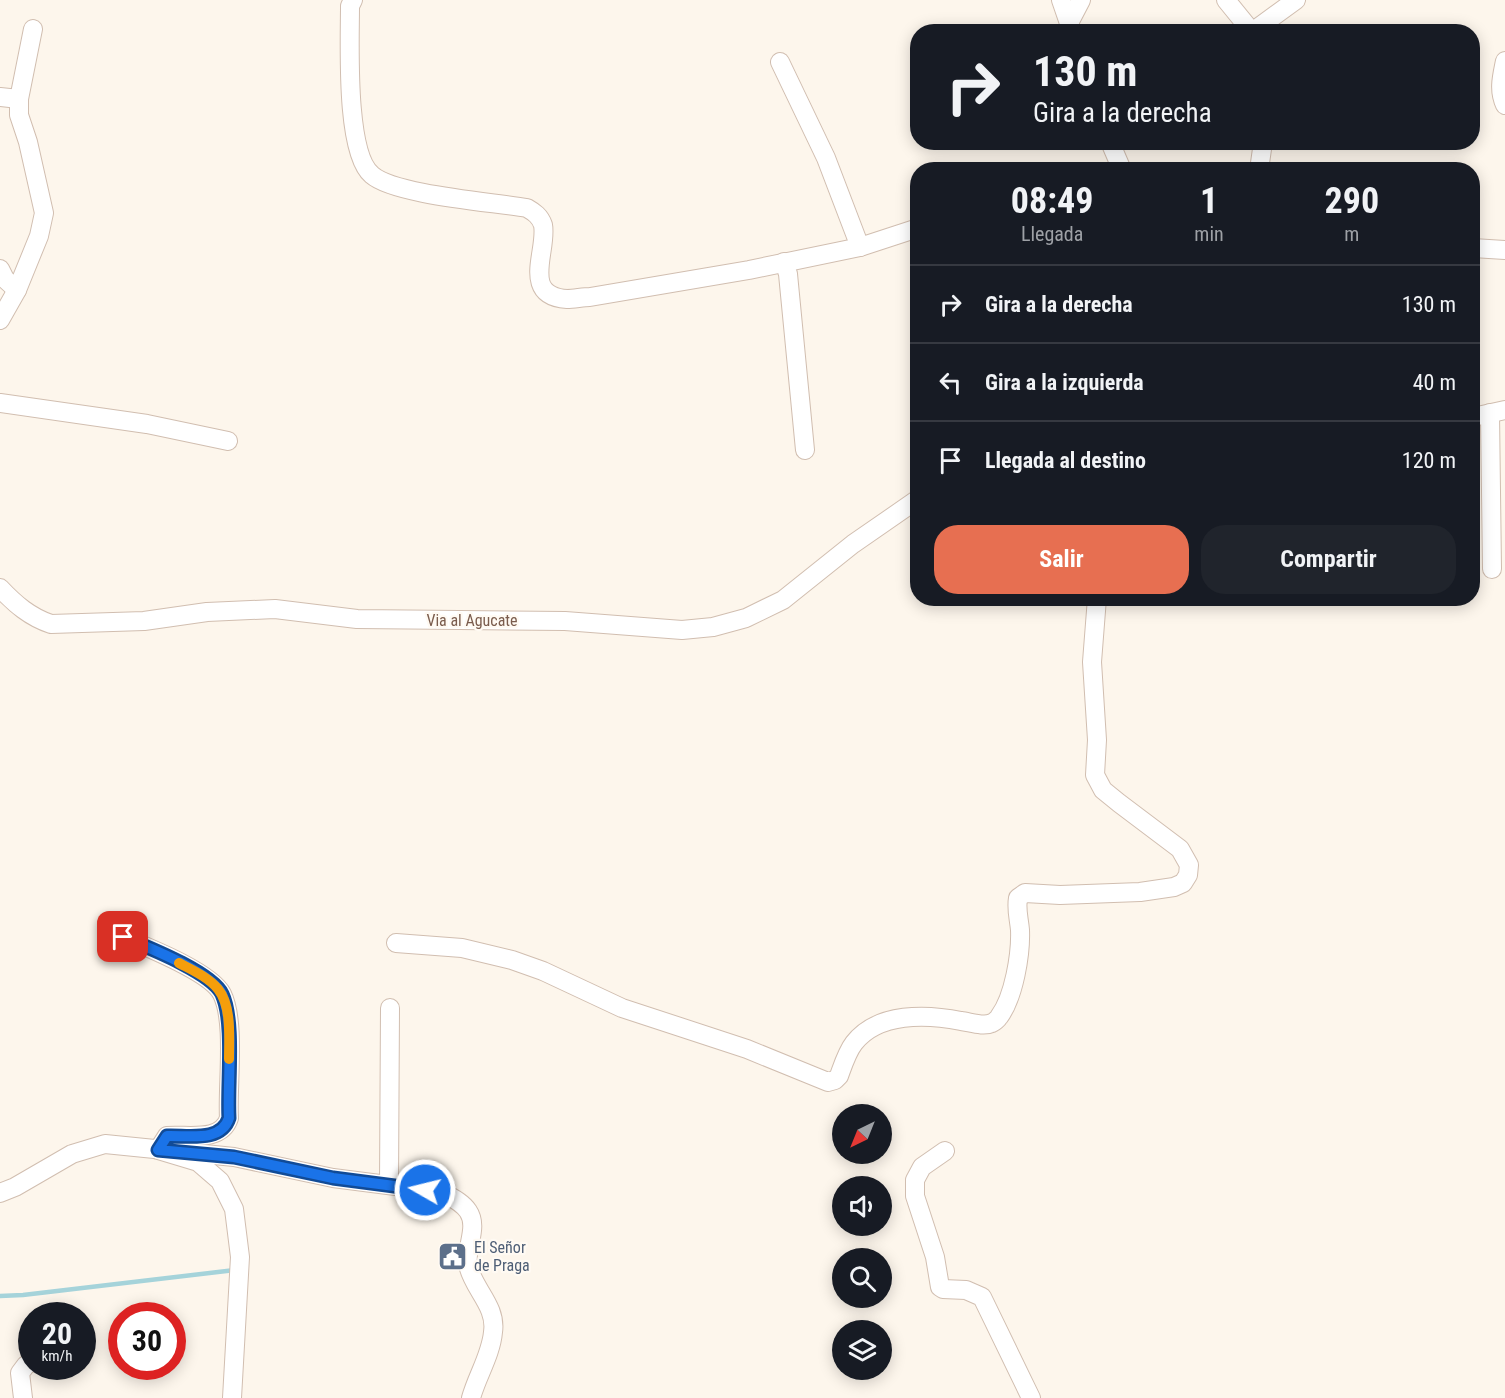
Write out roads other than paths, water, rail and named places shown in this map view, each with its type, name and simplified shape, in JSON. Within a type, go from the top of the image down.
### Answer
[{"type":"street","points":[[354,0],[350,6],[352,107],[363,167],[374,177],[390,186],[527,208],[537,214],[543,225],[538,271],[544,289],[554,296],[567,299],[590,297],[784,262],[860,247],[910,231]]},
{"type":"street","points":[[1061,0],[1070,24]]},
{"type":"street","points":[[1072,24],[1081,0]]},
{"type":"street","points":[[1226,0],[1246,24]]},
{"type":"street","points":[[1263,24],[1296,0]]},
{"type":"street","points":[[0,320],[16,290],[39,236],[44,213],[41,192],[19,115],[19,99],[33,29]]},
{"type":"street","points":[[1503,98],[1501,79],[1505,61]]},
{"type":"street","points":[[780,62],[826,158],[860,247]]},
{"type":"street","points":[[0,97],[19,99]]},
{"type":"street","points":[[1480,248],[1505,250]]},
{"type":"street","points":[[784,262],[788,274],[805,450]]},
{"type":"street","points":[[0,269],[5,279],[16,290]]},
{"type":"street","points":[[0,404],[147,424],[228,441]]},
{"type":"street","points":[[1489,413],[1492,569]]},
{"type":"street","name":"Via al Agucate","points":[[0,588],[27,613],[37,620],[51,624],[144,621],[207,612],[275,609],[357,620],[565,621],[682,630],[713,627],[747,618],[783,600],[853,544],[910,505]]},
{"type":"street","points":[[396,943],[462,948],[512,960],[543,971],[622,1008],[747,1049],[828,1082],[839,1076],[855,1042],[871,1029],[895,1018],[920,1017],[983,1025],[992,1023],[999,1018],[1015,978],[1020,951],[1020,929],[1016,910],[1018,898],[1025,892],[1060,895],[1140,892],[1174,887],[1183,883],[1188,875],[1189,865],[1180,849],[1103,790],[1095,775],[1097,740],[1092,662],[1096,606]]},
{"type":"street","points":[[123,937],[163,954],[208,980],[222,995],[228,1013],[229,1118],[227,1125],[215,1134],[192,1137],[167,1136],[158,1150]]},
{"type":"street","points":[[389,1185],[390,1008]]},
{"type":"street","points":[[0,1193],[15,1187],[72,1154],[105,1144],[234,1157],[333,1178],[442,1192],[458,1201],[469,1212],[472,1226],[467,1261],[470,1276],[486,1300],[494,1321],[493,1334],[471,1398]]},
{"type":"street","points":[[158,1150],[198,1162],[220,1181],[234,1209],[240,1257],[232,1398]]},
{"type":"street","points":[[945,1151],[922,1167],[915,1180],[915,1196],[934,1257],[940,1287],[966,1290],[982,1297],[1031,1398]]},
{"type":"street","points":[[21,1380],[23,1398]]},
{"type":"waterway","points":[[0,1296],[235,1270]]},
{"type":"place","name":"El Señor de Praga","points":[[453,1256]]}]
